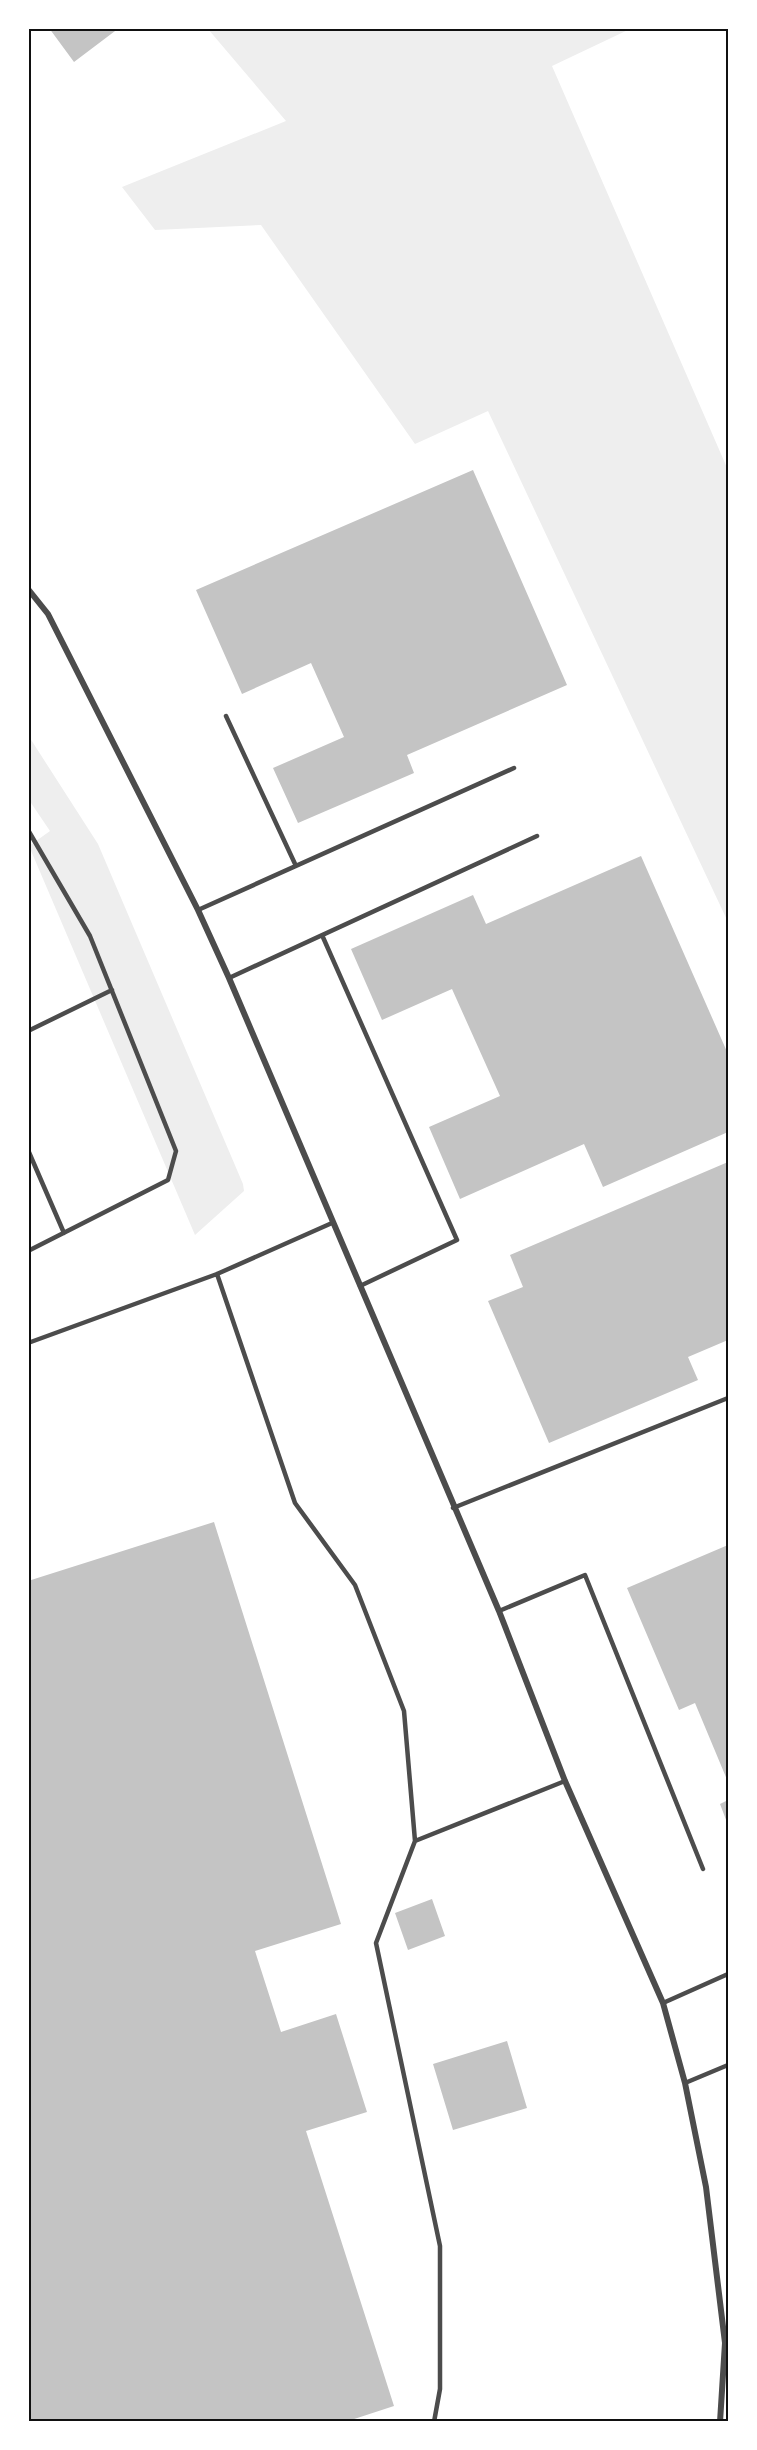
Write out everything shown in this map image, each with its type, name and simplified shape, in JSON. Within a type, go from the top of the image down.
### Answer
[{"type":"street","points":[[28,589],[48,614],[198,910],[229,978],[453,1508],[499,1611],[565,1781],[663,2003],[685,2083],[706,2187],[725,2343],[720,2421]]},
{"type":"lane","points":[[226,716],[296,866]]},
{"type":"lane","points":[[198,910],[514,768]]},
{"type":"lane","points":[[28,830],[90,936],[176,1151],[168,1180],[28,1251]]},
{"type":"lane","points":[[229,978],[537,836]]},
{"type":"lane","points":[[322,935],[457,1240],[359,1287]]},
{"type":"lane","points":[[28,1031],[112,990]]},
{"type":"lane","points":[[28,1150],[64,1233]]},
{"type":"lane","points":[[28,1343],[218,1274],[332,1223]]},
{"type":"lane","points":[[218,1274],[295,1503],[355,1585],[404,1711],[415,1841],[376,1942],[440,2246],[440,2389],[434,2421]]},
{"type":"lane","points":[[453,1508],[729,1398]]},
{"type":"lane","points":[[499,1611],[585,1575],[703,1869]]},
{"type":"lane","points":[[415,1841],[565,1781]]},
{"type":"lane","points":[[663,2003],[729,1974]]},
{"type":"lane","points":[[685,2083],[729,2065]]},
{"type":"shaded area","points":[[208,29],[630,29],[552,66],[728,470],[728,922],[488,411],[415,444],[261,225],[155,230],[122,187],[286,121]]},
{"type":"shaded area","points":[[28,735],[98,844],[243,1184],[244,1191],[195,1235],[29,846],[50,831],[29,800]]},
{"type":"building","points":[[49,28],[119,28],[74,62]]},
{"type":"building","points":[[473,470],[567,685],[407,755],[414,773],[298,823],[273,768],[344,737],[311,663],[242,694],[196,590]]},
{"type":"building","points":[[641,856],[728,1054],[728,1132],[603,1187],[584,1144],[460,1199],[429,1127],[500,1096],[452,989],[382,1020],[351,949],[473,895],[486,924]]},
{"type":"building","points":[[728,1162],[728,1340],[688,1357],[698,1380],[549,1443],[488,1301],[523,1287],[510,1255]]},
{"type":"building","points":[[214,1522],[341,1924],[255,1951],[281,2032],[336,2014],[367,2112],[306,2131],[394,2406],[345,2422],[28,2422],[28,1581]]},
{"type":"building","points":[[728,1545],[728,1782],[695,1703],[679,1710],[627,1588]]},
{"type":"building","points":[[728,1800],[728,1825],[720,1804]]},
{"type":"building","points":[[432,1899],[445,1936],[408,1950],[395,1913]]},
{"type":"building","points":[[507,2041],[527,2108],[453,2130],[433,2064]]}]
